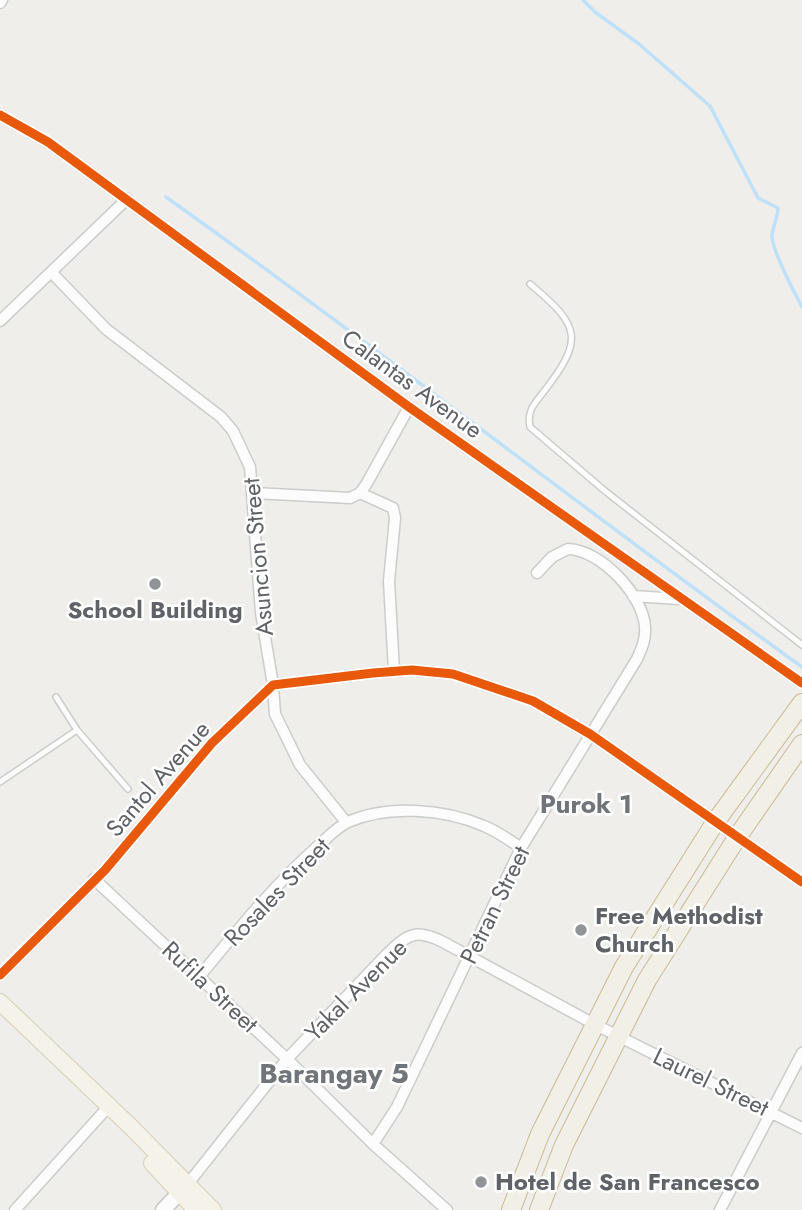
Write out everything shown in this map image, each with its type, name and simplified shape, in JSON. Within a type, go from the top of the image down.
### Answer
[{"type":"highway","points":[[511,1210],[540,1133],[624,967],[716,821],[802,703]]},
{"type":"highway","points":[[539,1210],[564,1145],[647,981],[738,836],[802,744]]},
{"type":"highway","points":[[769,750],[789,763]]},
{"type":"main road","points":[[0,1002],[184,1190],[213,1210]]},
{"type":"main road","points":[[0,1014],[107,1109]]},
{"type":"main road","points":[[163,1210],[184,1190]]},
{"type":"main road","points":[[184,1190],[196,1210]]},
{"type":"street","name":"Calantas Avenue","points":[[0,115],[48,142],[409,407],[802,683]]},
{"type":"street","points":[[0,321],[127,199]]},
{"type":"street","name":"Asuncion Street","points":[[52,273],[106,328],[221,417],[233,431],[250,467],[261,613],[275,714],[300,765],[346,822]]},
{"type":"street","points":[[252,493],[337,499],[350,498],[360,493],[409,407]]},
{"type":"street","points":[[360,493],[393,508],[395,518],[389,580],[394,671]]},
{"type":"street","name":"Petran Street","points":[[373,1144],[397,1107],[521,848],[645,642],[642,612],[633,596],[609,567],[588,553],[575,549],[561,550],[537,573]]},
{"type":"street","points":[[633,596],[681,599]]},
{"type":"street","points":[[273,685],[412,670],[453,674],[533,701],[590,734],[802,882]]},
{"type":"street","name":"Santol Avenue","points":[[0,975],[105,870],[212,743],[273,685]]},
{"type":"street","name":"Rosales Street","points":[[199,977],[249,915],[290,872],[346,822],[402,811],[443,814],[486,827],[521,848]]},
{"type":"street","name":"Rufila Street","points":[[94,879],[446,1210]]},
{"type":"street","name":"Yakal Avenue","points":[[184,1190],[287,1059],[402,940],[416,933],[430,935],[619,1037]]},
{"type":"street","name":"Laurel Street","points":[[619,1037],[802,1128]]},
{"type":"street","points":[[720,1210],[802,1053]]},
{"type":"street","points":[[15,1210],[107,1109]]},
{"type":"lane","points":[[530,284],[560,310],[568,323],[573,340],[569,357],[563,367],[530,408],[530,427],[605,491],[802,645]]},
{"type":"lane","points":[[56,697],[77,730],[128,789]]},
{"type":"lane","points":[[0,782],[77,730]]},
{"type":"waterway","points":[[583,0],[639,44],[710,106],[758,198],[778,208],[772,235],[775,250],[802,307]]},
{"type":"waterway","points":[[166,197],[802,667]]},
{"type":"cycle path","points":[[0,115],[48,142],[409,407],[802,683]]},
{"type":"cycle path","points":[[0,975],[105,870],[212,743],[273,685],[373,673],[412,670],[453,674],[533,701],[590,734],[802,882]]},
{"type":"place","name":"School Building","points":[[155,584]]},
{"type":"place","name":"Free Methodist Church","points":[[581,930]]},
{"type":"place","name":"Hotel de San Francesco","points":[[481,1182]]},
{"type":"district","name":"Purok 1","points":[[586,804]]},
{"type":"district","name":"Barangay 5","points":[[334,1073]]}]
